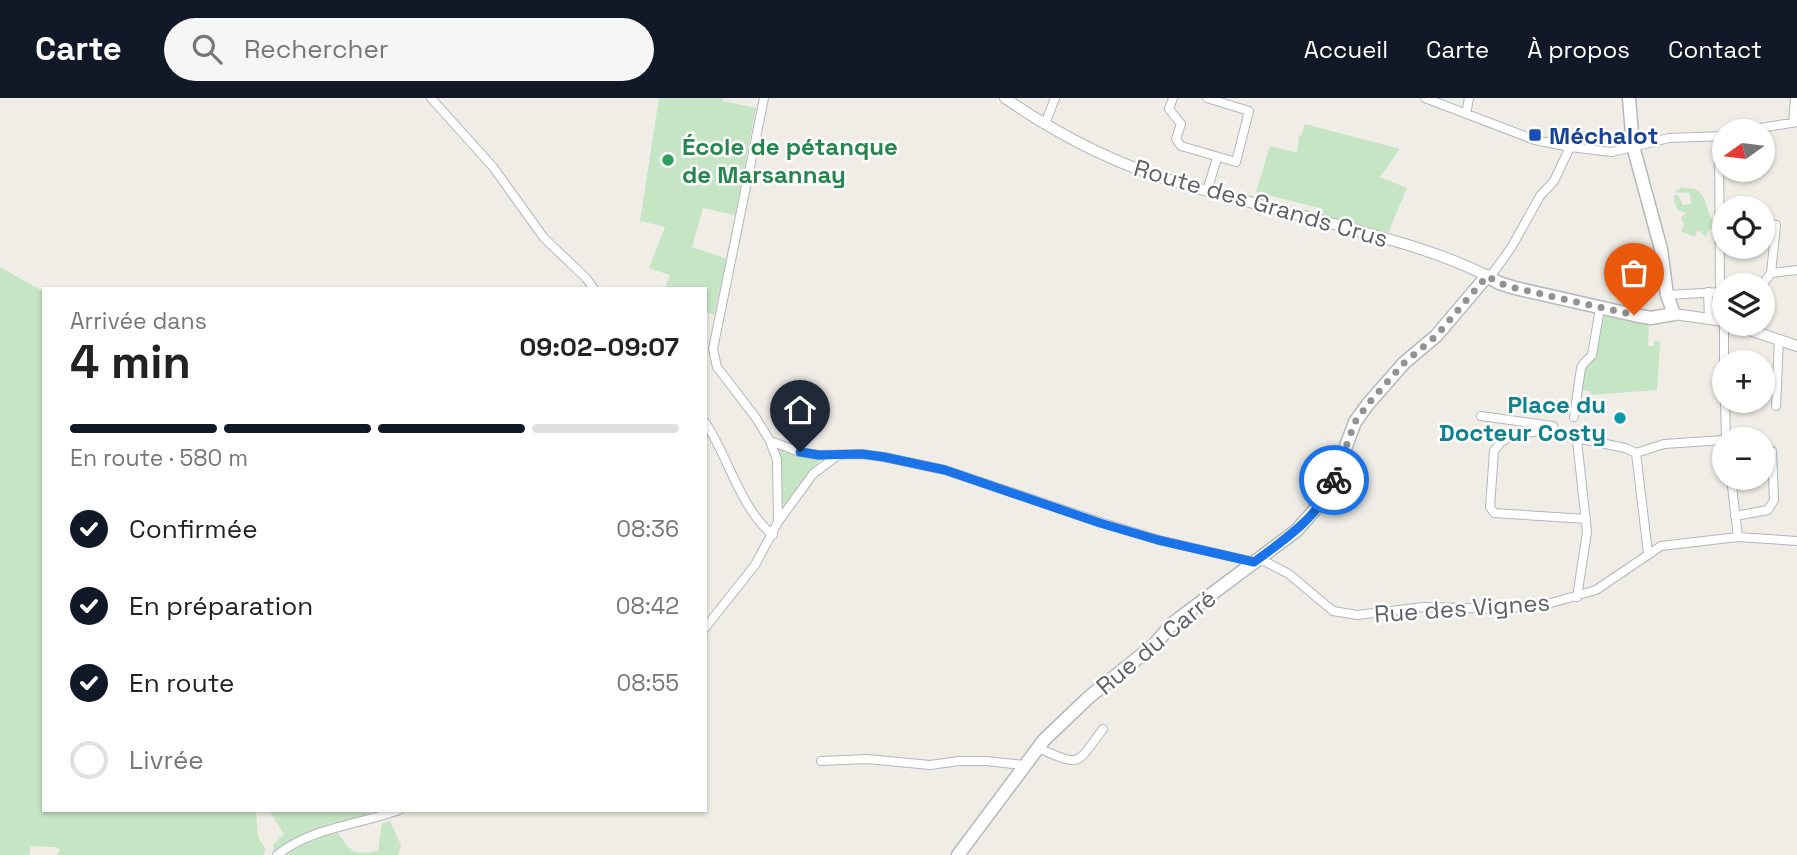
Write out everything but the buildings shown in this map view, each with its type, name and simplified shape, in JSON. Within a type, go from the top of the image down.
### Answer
[{"type":"main road","points":[[1488,277],[1507,285],[1600,308],[1651,317],[1674,314],[1667,295],[1661,249],[1633,146],[1629,98]]},
{"type":"main road","name":"Rue du Carré","points":[[958,855],[1038,748],[1089,697],[1154,645],[1173,623],[1296,531],[1328,495],[1355,422],[1368,404],[1404,363],[1436,336],[1488,277]]},
{"type":"street","points":[[431,98],[494,167],[544,237],[593,287]]},
{"type":"street","points":[[764,98],[713,349],[717,367],[770,441],[777,460],[778,522]]},
{"type":"street","name":"Route des Grands Crus","points":[[1005,98],[1045,124],[1117,161],[1174,182],[1307,215],[1402,243],[1474,269],[1488,277]]},
{"type":"street","points":[[1045,124],[1055,98]]},
{"type":"street","points":[[1173,98],[1169,109],[1181,124],[1176,139],[1181,146],[1236,162],[1249,111],[1207,98]]},
{"type":"street","points":[[1425,98],[1535,140],[1570,147],[1612,152],[1670,138],[1712,136]]},
{"type":"street","points":[[1466,114],[1469,98]]},
{"type":"street","points":[[1775,126],[1795,123],[1795,98]]},
{"type":"street","points":[[1488,277],[1511,248],[1540,196],[1554,181],[1570,147]]},
{"type":"street","points":[[1207,191],[1217,158]]},
{"type":"street","points":[[1722,182],[1722,273]]},
{"type":"street","points":[[1772,259],[1771,273],[1797,270]]},
{"type":"street","points":[[1708,292],[1709,317]]},
{"type":"street","points":[[1667,295],[1712,292]]},
{"type":"street","points":[[1574,417],[1581,368],[1592,355],[1600,308]]},
{"type":"street","points":[[1674,314],[1712,318]]},
{"type":"street","points":[[1771,336],[1797,346]]},
{"type":"street","points":[[1776,406],[1779,340]]},
{"type":"street","points":[[1481,416],[1553,426],[1557,434]]},
{"type":"street","points":[[707,426],[749,505],[764,528],[773,535]]},
{"type":"street","points":[[1586,519],[1494,513],[1490,507],[1494,451],[1501,442],[1514,435],[1539,431],[1625,448],[1636,453],[1664,444],[1712,441]]},
{"type":"street","points":[[1577,440],[1587,532],[1577,597]]},
{"type":"street","name":"Rue des Vignes","points":[[770,441],[800,452],[819,455],[862,454],[945,470],[1158,540],[1254,562],[1264,561],[1289,574],[1333,611],[1357,615],[1424,607],[1505,609],[1577,597],[1596,590],[1661,546],[1738,537],[1797,541]]},
{"type":"street","points":[[1636,453],[1648,553]]},
{"type":"street","points":[[707,626],[732,597],[773,535],[778,522],[813,474],[838,455]]},
{"type":"street","points":[[1732,490],[1738,537]]},
{"type":"street","points":[[1735,516],[1768,509],[1774,500],[1774,490]]},
{"type":"street","points":[[1038,748],[1070,762],[1080,760],[1103,729]]},
{"type":"street","points":[[821,761],[867,759],[930,765],[986,761],[1024,765]]},
{"type":"street","points":[[277,855],[329,828],[366,821],[393,812]]},
{"type":"green space","points":[[659,98],[723,98],[723,101],[756,108],[735,215],[703,208],[692,247],[727,259],[714,315],[707,312],[707,287],[666,287],[670,275],[649,268],[665,227],[640,221]]},
{"type":"green space","points":[[1305,124],[1400,149],[1380,177],[1407,188],[1387,235],[1321,215],[1323,209],[1256,192],[1270,146],[1297,153],[1299,136]]},
{"type":"green space","points":[[1682,187],[1694,189],[1703,197],[1712,218],[1712,228],[1706,237],[1700,231],[1696,232],[1695,237],[1681,231],[1684,225],[1681,218],[1686,213],[1678,210],[1674,195],[1678,195],[1683,205],[1691,204],[1690,193],[1675,192]]},
{"type":"green space","points":[[0,267],[42,291],[42,812],[257,812],[258,837],[265,848],[264,855],[57,855],[60,850],[55,847],[31,846],[29,855],[0,855]]},
{"type":"green space","points":[[1601,312],[1649,322],[1648,346],[1654,346],[1654,341],[1659,341],[1660,344],[1657,390],[1590,395],[1590,391],[1580,390],[1585,365],[1594,356]]},
{"type":"green space","points":[[779,448],[821,460],[807,475],[787,506],[782,502]]},
{"type":"green space","points":[[270,812],[369,812],[309,832],[275,854],[273,845],[284,834]]},
{"type":"green space","points":[[390,821],[401,845],[398,855],[286,855],[286,852],[304,842],[338,833],[354,851],[378,851],[382,823]]},
{"type":"way so far","points":[[1334,480],[1355,422],[1368,404],[1404,363],[1436,336],[1487,276],[1515,288],[1634,315]]},
{"type":"place","name":"Méchalot","points":[[1535,135]]},
{"type":"place","name":"École de pétanque de Marsannay","points":[[668,160]]},
{"type":"place","name":"Place du Docteur Costy","points":[[1620,418]]},
{"type":"route","points":[[800,452],[819,455],[862,454],[945,470],[1100,523],[1158,540],[1254,562],[1296,531],[1328,495],[1334,480]]}]
